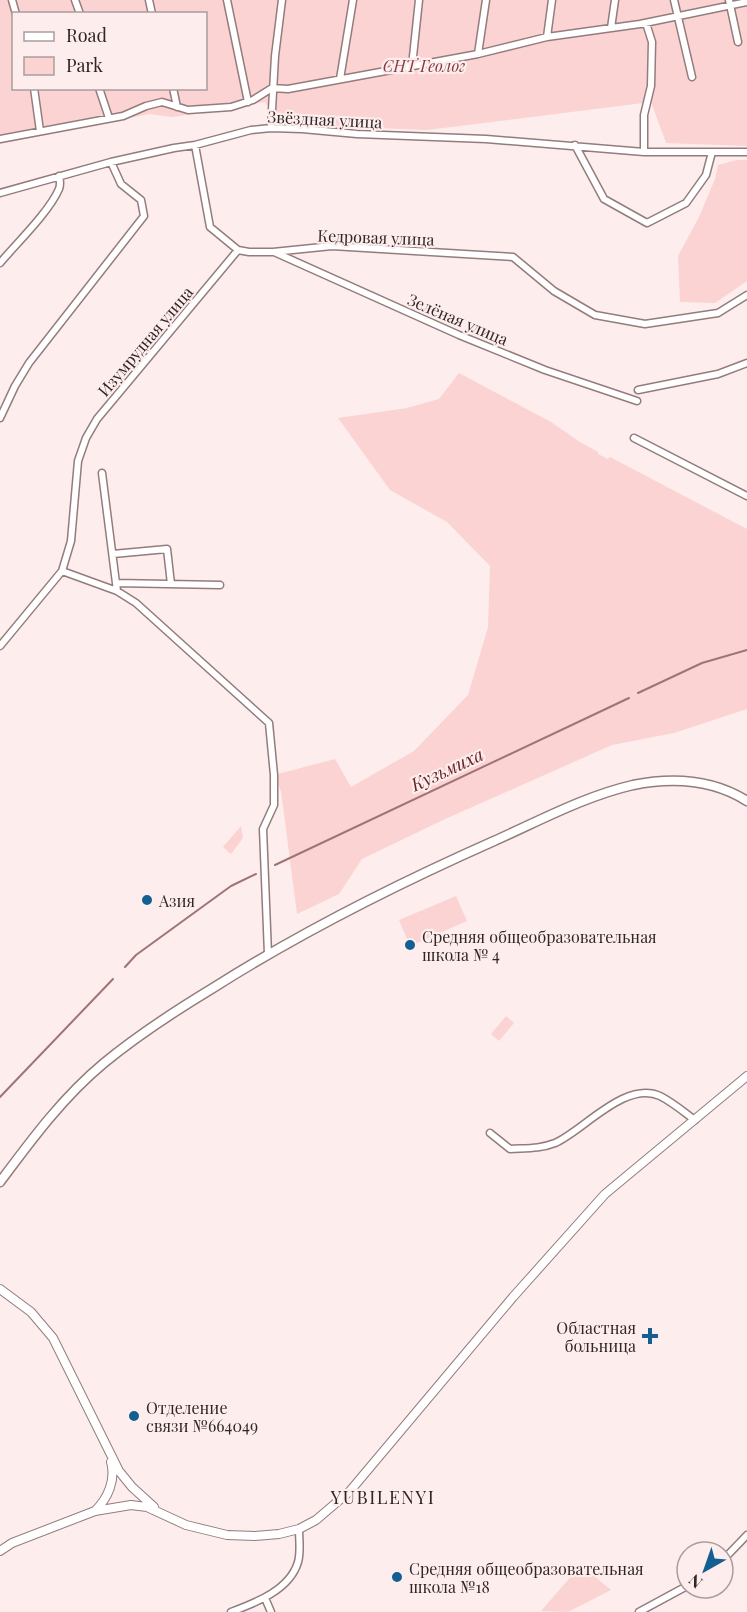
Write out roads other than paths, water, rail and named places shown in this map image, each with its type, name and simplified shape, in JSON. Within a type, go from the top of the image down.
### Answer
[{"type":"main road","points":[[0,1182],[60,1104],[106,1061],[156,1024],[268,954],[352,908],[420,874],[607,792],[661,781],[691,780],[716,786],[747,801]]},
{"type":"street","points":[[227,0],[248,102]]},
{"type":"street","points":[[271,128],[272,88],[282,0]]},
{"type":"street","points":[[340,79],[353,0]]},
{"type":"street","points":[[412,66],[419,0]]},
{"type":"street","points":[[478,54],[486,0]]},
{"type":"street","points":[[547,37],[552,0]]},
{"type":"street","points":[[610,28],[615,0]]},
{"type":"street","points":[[674,0],[692,77]]},
{"type":"street","points":[[0,139],[123,116],[162,102],[188,110],[231,107],[248,102],[272,88],[288,89],[478,54],[547,37],[646,23],[729,3],[747,2]]},
{"type":"street","points":[[729,3],[738,42]]},
{"type":"street","points":[[644,152],[644,115],[651,86],[652,42],[646,23]]},
{"type":"street","points":[[34,90],[40,131]]},
{"type":"street","points":[[100,90],[109,118]]},
{"type":"street","points":[[173,90],[177,107]]},
{"type":"street","name":"Звёздная улица","points":[[0,193],[111,162],[195,145],[251,130],[271,128],[575,145],[644,152],[747,153]]},
{"type":"street","points":[[195,145],[210,226],[238,250]]},
{"type":"street","points":[[575,145],[604,199],[647,223],[686,203],[706,175],[712,152]]},
{"type":"street","points":[[0,418],[29,363],[144,216],[141,200],[121,184],[111,162]]},
{"type":"street","points":[[0,263],[52,201],[61,183],[59,176]]},
{"type":"street","name":"Кедровая улица","points":[[238,250],[273,252],[332,246],[513,257],[554,291],[595,315],[645,324],[718,313],[747,295]]},
{"type":"street","name":"Изумрудная улица","points":[[62,571],[71,541],[78,462],[91,429],[112,400],[238,250]]},
{"type":"street","name":"Зелёная улица","points":[[273,252],[459,335],[545,370],[637,401]]},
{"type":"street","points":[[638,390],[718,374],[747,363]]},
{"type":"street","points":[[634,438],[747,496]]},
{"type":"street","points":[[102,473],[117,591]]},
{"type":"street","points":[[112,554],[167,549],[171,584]]},
{"type":"street","points":[[0,646],[62,571],[117,591],[136,603],[269,723],[274,776],[273,805],[263,828],[268,954]]},
{"type":"street","points":[[116,583],[220,585]]},
{"type":"street","points":[[0,1551],[12,1543],[95,1511],[131,1505],[147,1507],[186,1525],[227,1535],[279,1534],[299,1529],[324,1514],[350,1491],[594,1205],[747,1076]]},
{"type":"street","points":[[490,1133],[510,1149],[541,1148],[560,1141],[609,1105],[640,1094],[658,1095],[695,1119]]},
{"type":"street","points":[[0,1289],[31,1312],[53,1338],[119,1471],[132,1487],[162,1513]]},
{"type":"street","points":[[95,1511],[103,1503],[112,1482],[110,1455]]},
{"type":"street","points":[[231,1612],[265,1598],[285,1582],[298,1564],[299,1529]]},
{"type":"street","points":[[735,1548],[747,1535]]},
{"type":"street","points":[[639,1612],[675,1592]]},
{"type":"street","points":[[265,1598],[271,1612]]},
{"type":"waterway","name":"Кузьмиха","points":[[638,693],[702,663],[747,650]]},
{"type":"waterway","name":"Кузьмиха","points":[[275,865],[629,698]]},
{"type":"waterway","name":"Кузьмиха","points":[[125,967],[136,955],[231,886],[256,874]]},
{"type":"waterway","name":"Кузьмиха","points":[[0,1097],[113,979]]},
{"type":"place","name":"Азия","points":[[147,900]]},
{"type":"place","name":"Средняя общеобразовательная школа № 4","points":[[410,945]]},
{"type":"place","name":"Областная больница","points":[[650,1336]]},
{"type":"place","name":"Отделение связи №664049","points":[[134,1416]]},
{"type":"place","name":"Средняя общеобразовательная школа №18","points":[[397,1577]]},
{"type":"district","name":"YUBILENYI","points":[[383,1497]]},
{"type":"park label","name":"СНТ Геолог","points":[[424,65]]}]
